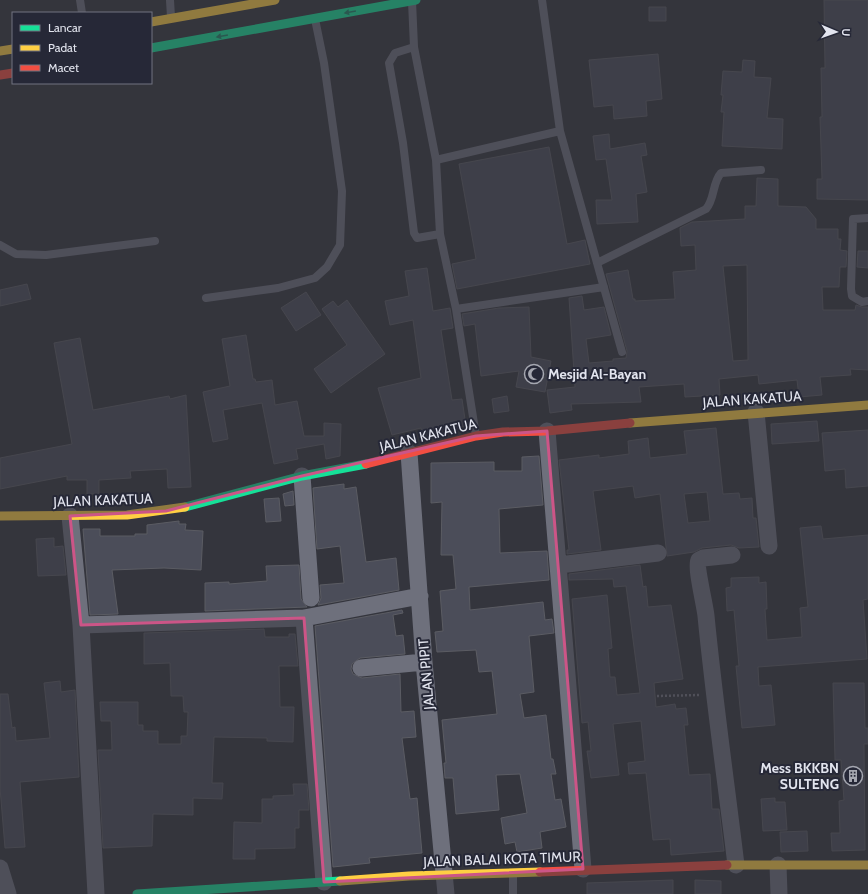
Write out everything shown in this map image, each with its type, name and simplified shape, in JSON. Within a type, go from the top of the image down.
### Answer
[{"type":"street","points":[[152,22],[173,25],[275,0]]},
{"type":"street","points":[[152,48],[315,18],[374,4],[414,0]]},
{"type":"street","points":[[173,25],[177,44]]},
{"type":"street","points":[[0,51],[12,48]]},
{"type":"street","points":[[0,75],[12,73]]},
{"type":"street","name":"JALAN KAKATUA","points":[[0,516],[127,515],[166,511],[224,498],[302,476],[378,461],[476,436],[503,432],[547,431],[756,412],[868,404]]},
{"type":"street","points":[[756,412],[769,546]]},
{"type":"street","points":[[547,431],[583,870]]},
{"type":"street","name":"JALAN PIPIT","points":[[409,453],[424,662],[446,894]]},
{"type":"street","points":[[302,476],[311,598]]},
{"type":"street","points":[[70,516],[81,625],[96,894]]},
{"type":"street","points":[[559,565],[658,553]]},
{"type":"street","points":[[732,555],[708,556],[699,560],[697,570],[704,598],[714,694],[736,865]]},
{"type":"street","points":[[81,625],[304,618],[420,596]]},
{"type":"street","points":[[304,618],[324,882]]},
{"type":"street","points":[[361,668],[424,662]]},
{"type":"street","name":"JALAN BALAI KOTA TIMUR","points":[[137,894],[514,872],[736,865],[868,865]]},
{"type":"street","points":[[778,865],[779,894]]},
{"type":"street","points":[[0,868],[8,894]]},
{"type":"lane","points":[[80,0],[82,12]]},
{"type":"lane","points":[[170,0],[173,25]]},
{"type":"lane","points":[[414,0],[414,48],[436,160],[440,234],[456,309],[476,436]]},
{"type":"lane","points":[[542,0],[560,131],[622,352]]},
{"type":"lane","points":[[206,298],[278,288],[315,278],[327,267],[340,245],[342,191],[324,63],[315,18]]},
{"type":"lane","points":[[414,48],[394,53],[390,63],[403,142],[414,233],[417,238],[440,234]]},
{"type":"lane","points":[[436,160],[560,131]]},
{"type":"lane","points":[[597,263],[706,209],[710,204],[717,178],[721,173],[761,170]]},
{"type":"lane","points":[[868,218],[853,219],[851,289],[852,296],[862,302],[868,301]]},
{"type":"lane","points":[[0,245],[16,254],[46,255],[155,242]]},
{"type":"lane","points":[[456,309],[604,287]]},
{"type":"lane","points":[[513,894],[514,872]]},
{"type":"path","points":[[657,696],[714,694]]},
{"type":"highlighted area","points":[[547,431],[583,869],[324,882],[304,618],[81,625],[70,516],[166,511],[302,476],[476,436]]},
{"type":"building","points":[[824,0],[868,0],[868,200],[817,199],[817,179],[822,179],[820,117],[822,117],[821,68],[825,68]]},
{"type":"building","points":[[649,7],[666,7],[666,21],[649,21]]},
{"type":"building","points":[[658,54],[662,99],[646,101],[647,116],[614,119],[613,105],[594,107],[589,60]]},
{"type":"building","points":[[743,60],[755,61],[754,77],[771,78],[767,118],[783,119],[782,149],[722,146],[724,112],[721,112],[723,95],[721,95],[723,71],[742,72]]},
{"type":"building","points":[[609,134],[610,149],[645,143],[647,155],[641,156],[647,192],[636,194],[638,222],[597,224],[596,200],[612,200],[606,159],[596,160],[593,136]]},
{"type":"building","points":[[549,147],[567,244],[585,240],[590,264],[457,289],[452,264],[476,259],[459,164]]},
{"type":"building","points":[[757,178],[778,179],[778,206],[806,207],[816,219],[816,229],[838,229],[838,239],[841,239],[840,250],[847,251],[846,267],[840,267],[839,287],[822,287],[823,310],[855,310],[856,305],[868,307],[868,370],[850,369],[851,375],[820,377],[822,395],[799,397],[797,380],[759,384],[758,375],[719,379],[720,395],[685,397],[684,384],[639,387],[641,402],[571,404],[572,410],[550,413],[547,390],[575,387],[569,298],[582,296],[584,310],[604,307],[611,335],[586,339],[589,363],[613,361],[613,359],[626,358],[627,351],[606,274],[628,270],[633,299],[635,299],[635,301],[675,299],[673,272],[696,270],[695,245],[681,246],[680,228],[692,222],[745,219],[745,206],[756,206]],"holes":[[[747,265],[748,360],[733,361],[723,266]]]},
{"type":"building","points":[[858,251],[868,251],[868,268],[857,267]]},
{"type":"building","points":[[427,268],[433,311],[450,308],[453,328],[441,330],[452,400],[462,399],[466,426],[422,433],[421,428],[392,435],[378,388],[421,378],[413,320],[390,325],[385,301],[409,296],[405,271]]},
{"type":"building","points":[[27,284],[31,299],[0,306],[0,290]]},
{"type":"building","points":[[306,292],[321,315],[296,331],[281,308]]},
{"type":"building","points":[[347,300],[385,354],[331,393],[314,369],[347,345],[322,309],[333,301],[338,307]]},
{"type":"building","points":[[529,307],[531,357],[551,361],[545,392],[516,387],[519,371],[481,376],[475,324],[464,326],[462,314],[499,308]]},
{"type":"building","points":[[246,335],[253,379],[255,379],[256,382],[272,380],[275,405],[297,401],[304,436],[324,436],[324,423],[341,424],[340,456],[326,459],[324,444],[296,449],[298,459],[274,464],[262,403],[223,410],[228,439],[213,442],[203,392],[230,386],[222,339]]},
{"type":"building","points":[[80,338],[93,410],[169,396],[170,399],[186,395],[191,487],[168,488],[167,469],[130,471],[131,478],[99,480],[99,494],[87,494],[87,480],[67,480],[67,476],[0,489],[0,458],[72,444],[54,343]]},
{"type":"building","points":[[507,396],[509,411],[494,413],[492,399]]},
{"type":"building","points":[[817,421],[819,441],[772,444],[771,424]]},
{"type":"building","points":[[716,428],[723,494],[739,493],[740,499],[752,498],[753,518],[756,518],[759,547],[739,548],[731,545],[702,548],[694,552],[667,556],[660,494],[635,498],[633,486],[593,491],[601,550],[567,554],[567,550],[569,550],[559,460],[599,455],[599,458],[629,454],[628,441],[648,438],[650,458],[687,454],[684,431]],"holes":[[[707,492],[710,521],[688,523],[684,494]]]},
{"type":"building","points":[[868,430],[868,486],[846,488],[845,469],[825,471],[822,433]]},
{"type":"building","points":[[539,456],[543,505],[499,509],[500,553],[547,551],[549,580],[469,587],[470,610],[543,602],[545,620],[552,619],[554,633],[529,636],[534,692],[520,694],[524,718],[546,715],[551,759],[553,759],[556,774],[551,774],[555,800],[561,799],[566,827],[540,832],[542,848],[517,852],[515,842],[505,844],[501,818],[527,813],[520,774],[496,775],[499,810],[456,814],[453,778],[445,778],[444,763],[446,763],[442,720],[497,714],[492,671],[479,672],[476,650],[437,652],[435,632],[443,631],[440,591],[456,589],[453,555],[441,555],[442,502],[431,503],[431,463],[494,462],[494,471],[522,471],[522,457]]},
{"type":"building","points":[[344,484],[344,489],[356,487],[366,562],[396,558],[399,590],[318,605],[321,598],[320,585],[344,583],[340,546],[317,549],[313,488]]},
{"type":"building","points":[[293,491],[294,505],[285,506],[283,494]]},
{"type":"building","points":[[279,498],[281,521],[266,522],[264,499]]},
{"type":"building","points":[[179,521],[179,524],[186,524],[185,530],[203,531],[201,570],[164,568],[112,570],[118,614],[90,615],[83,529],[100,529],[100,536],[135,536],[135,534],[147,534],[147,525]]},
{"type":"building","points":[[821,526],[823,539],[868,535],[868,599],[863,600],[867,659],[758,667],[759,686],[771,685],[775,725],[742,728],[736,666],[739,666],[734,610],[727,611],[726,588],[731,587],[731,578],[759,577],[759,583],[766,582],[767,609],[765,609],[767,640],[802,637],[800,608],[808,607],[800,528]]},
{"type":"building","points":[[54,538],[54,547],[63,546],[66,575],[38,576],[36,539]]},
{"type":"building","points":[[299,565],[301,599],[307,607],[205,611],[205,583],[229,582],[229,584],[267,581],[266,566]]},
{"type":"building","points":[[640,565],[643,587],[646,586],[648,607],[671,605],[683,679],[654,683],[656,707],[675,704],[676,709],[686,708],[688,725],[684,725],[689,775],[710,774],[712,809],[719,809],[724,851],[671,855],[670,839],[653,840],[646,773],[629,774],[628,763],[645,761],[641,721],[613,724],[619,775],[591,778],[587,751],[591,751],[588,722],[582,723],[572,599],[607,595],[612,648],[608,649],[610,677],[615,677],[617,695],[640,693],[626,586],[614,587],[613,579],[569,580],[569,574]]},
{"type":"building","points":[[402,610],[403,613],[393,615],[396,636],[403,635],[405,654],[360,658],[352,664],[351,669],[353,674],[362,678],[400,674],[401,712],[414,711],[416,737],[402,738],[410,799],[417,798],[422,853],[369,858],[370,863],[333,867],[315,626]]},
{"type":"building","points":[[264,629],[265,637],[289,637],[289,634],[295,634],[298,666],[279,666],[280,707],[294,707],[293,742],[267,741],[267,738],[214,737],[212,783],[223,783],[222,799],[193,798],[193,815],[153,814],[152,846],[103,848],[98,750],[112,750],[111,721],[101,721],[100,702],[138,702],[138,725],[143,725],[143,731],[158,731],[158,744],[181,744],[181,736],[187,736],[188,712],[184,712],[183,696],[171,696],[170,663],[144,664],[144,633]]},
{"type":"building","points":[[60,681],[61,692],[75,690],[79,777],[20,782],[25,847],[5,848],[0,788],[0,694],[8,694],[12,728],[15,727],[16,741],[50,738],[44,683]]},
{"type":"building","points":[[833,683],[864,683],[865,728],[868,728],[868,744],[864,744],[865,850],[832,851],[831,833],[840,833],[839,801],[844,800],[841,760],[835,760]]},
{"type":"building","points":[[293,784],[307,784],[309,810],[299,810],[299,828],[295,828],[295,848],[255,849],[255,859],[233,859],[234,822],[262,823],[262,799],[273,799],[273,796],[294,795]]},
{"type":"building","points":[[775,798],[775,802],[785,802],[787,830],[763,831],[761,799]]},
{"type":"building","points":[[807,831],[808,851],[781,852],[780,832]]},
{"type":"building","points":[[673,880],[673,894],[587,894],[587,883]]},
{"type":"building","points":[[695,880],[721,881],[721,894],[695,894]]},
{"type":"traffic: fast","points":[[152,48],[416,0]]},
{"type":"traffic: fast","points":[[185,507],[302,476],[366,464]]},
{"type":"traffic: fast","points":[[137,894],[340,881]]},
{"type":"traffic: slow","points":[[152,22],[275,0]]},
{"type":"traffic: slow","points":[[0,51],[12,49]]},
{"type":"traffic: slow","points":[[630,423],[868,405]]},
{"type":"traffic: slow","points":[[0,516],[127,515],[185,507]]},
{"type":"traffic: slow","points":[[727,865],[868,865]]},
{"type":"traffic: slow","points":[[340,881],[409,876],[540,872]]},
{"type":"traffic: jam","points":[[0,75],[12,73]]},
{"type":"traffic: jam","points":[[366,464],[476,436],[503,432],[547,431],[630,423]]},
{"type":"traffic: jam","points":[[540,872],[727,865]]},
{"type":"place","name":"Mesjid Al-Bayan","points":[[534,374]]},
{"type":"place","name":"Mess BKKBN SULTENG","points":[[853,776]]}]
